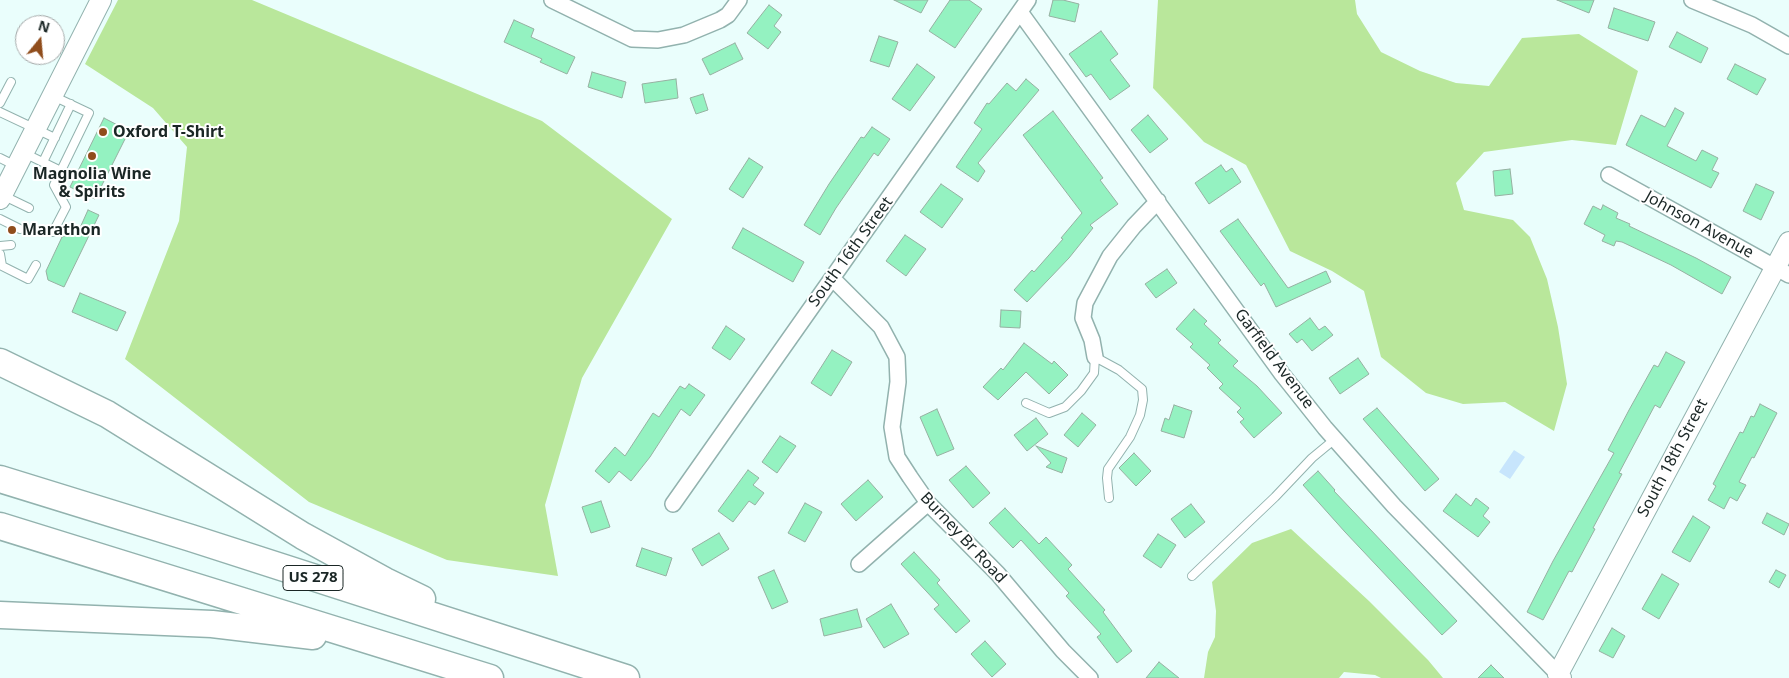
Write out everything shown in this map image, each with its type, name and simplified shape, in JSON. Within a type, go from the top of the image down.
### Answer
[{"type":"highway","points":[[0,362],[107,414],[303,536],[385,581],[506,640]]},
{"type":"highway","name":"US 278","points":[[0,479],[191,538],[626,678]]},
{"type":"highway","name":"US 278","points":[[0,526],[490,678]]},
{"type":"highway","points":[[0,615],[212,624],[305,635],[420,656]]},
{"type":"street","points":[[1,196],[13,159],[36,129],[101,0]]},
{"type":"street","points":[[552,0],[632,39],[658,40],[684,35],[720,20],[728,15],[739,0]]},
{"type":"street","points":[[1692,0],[1752,25],[1789,46]]},
{"type":"street","name":"Garfield Avenue","points":[[1024,6],[1185,241],[1222,289],[1282,374],[1335,439],[1394,506],[1560,676]]},
{"type":"street","name":"South 16th Street","points":[[673,504],[1024,6]]},
{"type":"street","name":"Johnson Avenue","points":[[1609,175],[1782,271]]},
{"type":"street","points":[[1095,357],[1092,340],[1083,318],[1085,303],[1110,256],[1134,226],[1158,201]]},
{"type":"street","name":"South 18th Street","points":[[1560,676],[1782,271],[1789,242]]},
{"type":"street","name":"Burney Br Road","points":[[832,278],[881,327],[897,357],[898,382],[892,428],[897,457],[928,503],[998,574],[1063,651],[1090,678]]},
{"type":"street","points":[[859,564],[928,503]]},
{"type":"lane","points":[[0,104],[11,82]]},
{"type":"lane","points":[[53,95],[89,113],[54,185],[66,207],[53,232]]},
{"type":"lane","points":[[43,162],[72,104]]},
{"type":"lane","points":[[0,112],[55,138]]},
{"type":"lane","points":[[13,159],[43,162],[61,171]]},
{"type":"lane","points":[[1,196],[30,208]]},
{"type":"lane","points":[[49,217],[58,221]]},
{"type":"lane","points":[[0,219],[20,228]]},
{"type":"lane","points":[[0,246],[11,245]]},
{"type":"lane","points":[[0,254],[2,266],[28,279],[36,265]]},
{"type":"lane","points":[[1026,403],[1049,412],[1065,407],[1081,391],[1094,372],[1095,357],[1119,370],[1142,389],[1143,400],[1140,415],[1130,437],[1108,469],[1106,478],[1109,498]]},
{"type":"lane","points":[[1192,576],[1275,497],[1312,458],[1335,439]]},
{"type":"green space","points":[[118,0],[252,0],[542,121],[672,219],[582,378],[545,505],[558,576],[447,560],[309,502],[125,359],[179,221],[187,147],[153,108],[85,64]]},
{"type":"green space","points":[[1158,0],[1355,0],[1357,14],[1381,52],[1420,71],[1456,83],[1489,86],[1522,38],[1579,34],[1638,71],[1616,145],[1572,140],[1484,152],[1456,183],[1464,210],[1513,220],[1530,237],[1547,279],[1558,327],[1567,384],[1554,431],[1505,402],[1463,404],[1426,393],[1381,357],[1364,291],[1332,271],[1290,251],[1246,165],[1204,142],[1153,88]]},
{"type":"green space","points":[[1291,529],[1369,601],[1428,660],[1443,678],[1381,678],[1375,675],[1344,672],[1339,678],[1204,678],[1208,652],[1215,637],[1216,611],[1212,582],[1252,543]]},
{"type":"water","points":[[1514,450],[1525,457],[1510,479],[1499,472]]},
{"type":"building","points":[[894,0],[928,0],[921,13]]},
{"type":"building","points":[[950,0],[969,0],[982,9],[955,48],[929,31]]},
{"type":"building","points":[[1053,0],[1063,0],[1079,4],[1075,22],[1049,16]]},
{"type":"building","points":[[1557,0],[1594,0],[1589,13]]},
{"type":"building","points":[[769,5],[782,15],[774,26],[781,32],[768,49],[747,33]]},
{"type":"building","points":[[1614,8],[1655,22],[1648,41],[1608,28]]},
{"type":"building","points":[[514,20],[534,29],[531,37],[575,57],[567,74],[540,62],[542,59],[504,42]]},
{"type":"building","points":[[1101,31],[1118,54],[1110,60],[1130,86],[1110,100],[1091,74],[1086,77],[1069,54]]},
{"type":"building","points":[[1677,32],[1708,48],[1701,63],[1669,47]]},
{"type":"building","points":[[879,36],[898,42],[889,67],[870,61]]},
{"type":"building","points":[[735,43],[743,59],[710,75],[702,59]]},
{"type":"building","points":[[917,64],[935,77],[910,111],[892,99]]},
{"type":"building","points":[[1735,64],[1766,79],[1757,95],[1727,79]]},
{"type":"building","points":[[592,72],[626,82],[622,98],[588,87]]},
{"type":"building","points":[[676,79],[678,98],[645,103],[642,84]]},
{"type":"building","points":[[1026,79],[1039,90],[978,163],[985,171],[978,182],[956,167],[982,129],[974,123],[987,103],[989,104],[1007,83],[1016,91]]},
{"type":"building","points":[[703,94],[708,110],[696,114],[690,98]]},
{"type":"building","points":[[1675,108],[1684,113],[1667,146],[1696,161],[1702,150],[1718,158],[1712,170],[1719,173],[1711,188],[1626,145],[1641,115],[1665,127]]},
{"type":"building","points":[[1053,111],[1103,178],[1100,180],[1118,204],[1090,225],[1093,228],[1069,258],[1027,302],[1014,290],[1032,270],[1034,272],[1063,239],[1061,238],[1082,213],[1023,135]]},
{"type":"building","points":[[1148,115],[1168,139],[1150,153],[1131,130]]},
{"type":"building","points":[[104,118],[129,131],[95,199],[70,187]]},
{"type":"building","points":[[872,127],[890,139],[878,156],[874,153],[820,235],[804,225],[861,137],[864,138]]},
{"type":"building","points":[[749,158],[763,167],[743,198],[729,189]]},
{"type":"building","points":[[1221,165],[1226,172],[1232,168],[1241,182],[1209,204],[1195,183]]},
{"type":"building","points":[[1510,169],[1513,194],[1495,196],[1493,171]]},
{"type":"building","points":[[941,184],[963,199],[942,228],[920,212]]},
{"type":"building","points":[[1756,184],[1774,192],[1761,220],[1743,211]]},
{"type":"building","points":[[1603,205],[1618,213],[1616,218],[1630,224],[1629,226],[1731,277],[1722,294],[1671,265],[1622,242],[1616,241],[1614,246],[1602,241],[1605,235],[1584,224],[1593,206],[1601,210]]},
{"type":"building","points":[[88,210],[99,215],[64,287],[48,280],[46,271],[62,237],[81,231],[79,230]]},
{"type":"building","points":[[1238,219],[1288,288],[1326,271],[1331,282],[1276,307],[1264,283],[1261,286],[1220,231]]},
{"type":"building","points":[[743,228],[804,262],[793,282],[732,248]]},
{"type":"building","points":[[905,235],[926,249],[906,276],[886,261]]},
{"type":"building","points":[[1167,269],[1177,283],[1156,298],[1145,284]]},
{"type":"building","points":[[80,293],[126,312],[117,331],[72,312]]},
{"type":"building","points":[[1194,309],[1207,321],[1204,324],[1221,340],[1218,343],[1238,361],[1233,366],[1257,386],[1282,413],[1254,438],[1240,422],[1244,419],[1237,412],[1241,408],[1219,388],[1223,384],[1207,368],[1210,365],[1190,347],[1193,344],[1176,329]]},
{"type":"building","points":[[1001,310],[1021,311],[1020,328],[1000,327]]},
{"type":"building","points":[[1310,318],[1319,330],[1325,326],[1333,335],[1312,351],[1302,339],[1297,343],[1289,334]]},
{"type":"building","points":[[726,326],[745,339],[730,360],[712,348]]},
{"type":"building","points":[[1024,343],[1052,364],[1054,361],[1068,375],[1049,394],[1026,372],[998,400],[983,387],[1001,368],[1003,370]]},
{"type":"building","points":[[832,350],[852,362],[831,396],[811,383]]},
{"type":"building","points":[[1666,352],[1685,362],[1660,408],[1655,405],[1619,473],[1622,474],[1593,528],[1595,529],[1572,572],[1569,571],[1543,620],[1527,612],[1553,561],[1614,453],[1608,450],[1629,410],[1654,365],[1658,367]]},
{"type":"building","points":[[1358,358],[1369,374],[1340,394],[1329,378]]},
{"type":"building","points":[[689,384],[705,395],[690,416],[681,409],[650,457],[631,481],[619,471],[609,483],[595,471],[615,447],[625,456],[653,413],[659,417],[680,386],[685,389]]},
{"type":"building","points":[[1760,404],[1777,413],[1754,458],[1752,457],[1739,482],[1746,485],[1737,501],[1730,497],[1724,509],[1708,500],[1716,486],[1713,484],[1740,432],[1743,433],[1751,416],[1754,417]]},
{"type":"building","points":[[1174,405],[1192,411],[1184,438],[1161,431],[1165,418],[1169,420]]},
{"type":"building","points":[[1377,408],[1439,479],[1425,491],[1363,419]]},
{"type":"building","points":[[937,409],[954,449],[937,456],[920,417]]},
{"type":"building","points":[[1082,413],[1096,425],[1078,447],[1064,435]]},
{"type":"building","points":[[1036,418],[1048,434],[1027,451],[1014,435]]},
{"type":"building","points":[[780,436],[796,446],[777,473],[762,462]]},
{"type":"building","points":[[1036,446],[1067,458],[1062,473],[1046,467],[1051,463]]},
{"type":"building","points":[[1134,453],[1151,471],[1136,486],[1119,468]]},
{"type":"building","points":[[966,466],[990,493],[973,508],[949,480]]},
{"type":"building","points":[[748,470],[759,478],[753,485],[764,493],[755,505],[749,501],[733,522],[718,511]]},
{"type":"building","points":[[1318,471],[1334,491],[1457,621],[1442,635],[1303,485]]},
{"type":"building","points":[[868,480],[883,497],[856,521],[841,504]]},
{"type":"building","points":[[1456,494],[1471,506],[1476,498],[1489,508],[1483,516],[1490,522],[1478,537],[1443,511]]},
{"type":"building","points":[[601,501],[610,527],[591,533],[582,507]]},
{"type":"building","points":[[805,503],[822,512],[805,542],[788,533]]},
{"type":"building","points":[[1191,504],[1205,522],[1185,538],[1171,519]]},
{"type":"building","points":[[1005,508],[1039,544],[1046,537],[1072,565],[1068,569],[1105,610],[1103,612],[1132,651],[1117,663],[1097,637],[1101,634],[1066,596],[1069,593],[1021,540],[1013,548],[989,523]]},
{"type":"building","points":[[1767,513],[1789,524],[1784,535],[1762,523]]},
{"type":"building","points":[[1693,516],[1710,527],[1690,562],[1672,552]]},
{"type":"building","points":[[719,533],[729,549],[702,566],[692,549]]},
{"type":"building","points":[[1158,534],[1176,545],[1161,568],[1143,556]]},
{"type":"building","points":[[642,548],[672,558],[666,576],[636,566]]},
{"type":"building","points":[[914,552],[940,580],[937,583],[970,621],[956,633],[934,609],[939,605],[901,564]]},
{"type":"building","points":[[774,570],[788,602],[772,609],[758,577]]},
{"type":"building","points":[[1776,570],[1786,575],[1779,588],[1769,582]]},
{"type":"building","points":[[1662,574],[1679,584],[1659,619],[1642,609]]},
{"type":"building","points":[[891,604],[909,634],[884,648],[866,619]]},
{"type":"building","points":[[857,609],[862,627],[824,636],[820,619]]},
{"type":"building","points":[[1612,628],[1625,636],[1613,658],[1599,651]]},
{"type":"building","points":[[985,641],[1006,664],[992,677],[971,654]]},
{"type":"building","points":[[1159,662],[1179,678],[1146,678]]},
{"type":"building","points":[[1491,665],[1504,678],[1478,678]]},
{"type":"place","name":"Oxford T-Shirt","points":[[103,132]]},
{"type":"place","name":"Magnolia Wine & Spirits","points":[[92,156]]},
{"type":"place","name":"Marathon","points":[[12,230]]}]
